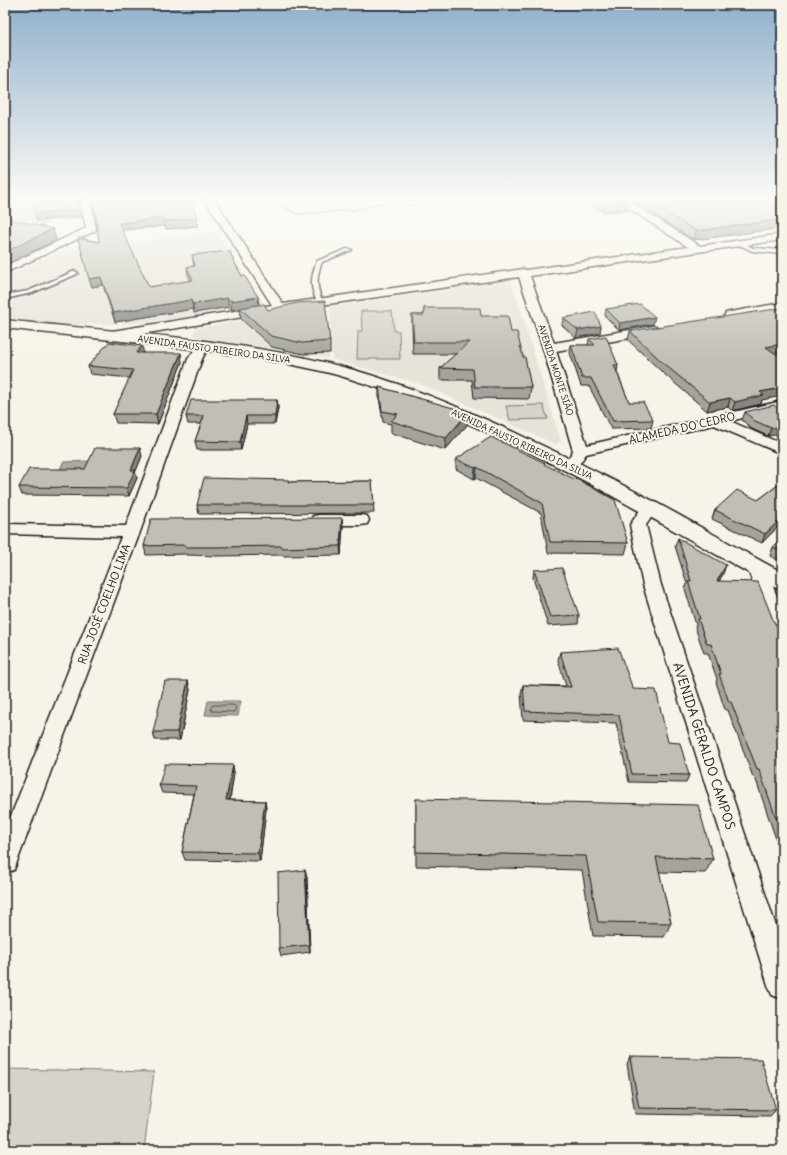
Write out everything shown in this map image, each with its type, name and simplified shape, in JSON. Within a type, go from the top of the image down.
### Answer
[{"type":"main road","name":"AVENIDA FAUSTO RIBEIRO DA SILVA","points":[[5,324],[203,346],[303,363],[395,388],[576,458],[650,508],[782,582]]},
{"type":"street","points":[[5,270],[38,254]]},
{"type":"street","points":[[245,254],[280,308]]},
{"type":"street","points":[[112,335],[320,302],[523,272],[661,254]]},
{"type":"street","name":"AVENIDA MONTE SIÃO","points":[[523,272],[549,348],[576,458]]},
{"type":"street","points":[[720,318],[782,307]]},
{"type":"street","points":[[549,348],[666,328]]},
{"type":"street","name":"RUA JOSÉ COELHO LIMA","points":[[5,862],[140,524],[195,359],[203,346]]},
{"type":"street","name":"ALAMEDA DO CEDRO","points":[[576,458],[715,420],[782,405]]},
{"type":"street","points":[[715,420],[782,449]]},
{"type":"street","name":"AVENIDA GERALDO CAMPOS","points":[[650,508],[638,525],[652,585],[782,985]]},
{"type":"street","points":[[307,520],[361,520]]},
{"type":"street","points":[[5,529],[140,524]]},
{"type":"street","points":[[756,568],[782,630]]},
{"type":"lane","points":[[320,302],[314,291],[315,273],[320,261],[339,254]]},
{"type":"lane","points":[[5,297],[30,292],[75,273]]},
{"type":"shaded area","points":[[54,254],[231,254],[266,306],[145,323],[59,325],[5,317],[5,278]]},
{"type":"shaded area","points":[[511,280],[561,442],[555,444],[420,384],[332,359],[330,307]]},
{"type":"shaded area","points":[[326,308],[328,358],[197,337],[193,334],[196,328]]},
{"type":"shaded area","points":[[361,311],[392,311],[394,331],[399,331],[400,359],[357,359],[358,331],[362,331]]},
{"type":"shaded area","points":[[543,405],[548,419],[510,420],[506,406]]},
{"type":"shaded area","points":[[5,1069],[154,1072],[144,1150],[5,1150]]},
{"type":"water","points":[[90,461],[87,469],[60,470],[63,462]]},
{"type":"water","points":[[208,701],[241,701],[238,716],[205,715]]},
{"type":"building","points":[[82,254],[133,254],[149,287],[193,280],[187,267],[195,266],[192,255],[231,254],[242,276],[244,275],[258,297],[231,301],[227,298],[193,304],[191,300],[113,313],[101,277],[89,279]]},
{"type":"building","points":[[325,301],[330,341],[302,343],[271,336],[240,308],[264,304],[268,310],[297,303]]},
{"type":"building","points":[[640,304],[655,317],[620,323],[606,309]]},
{"type":"building","points":[[424,308],[480,308],[481,316],[508,316],[511,332],[517,332],[523,357],[525,357],[531,387],[475,387],[473,369],[440,368],[469,342],[414,342],[412,315],[424,315]]},
{"type":"building","points":[[782,308],[782,344],[766,347],[782,358],[782,388],[760,392],[764,395],[735,402],[730,398],[710,402],[664,364],[630,331]]},
{"type":"building","points":[[595,312],[601,326],[578,330],[563,318]]},
{"type":"building","points":[[606,336],[618,365],[614,365],[629,402],[643,402],[653,420],[613,421],[591,378],[582,378],[571,345],[595,345],[589,339]]},
{"type":"building","points":[[109,342],[142,346],[136,353],[181,353],[156,414],[113,414],[133,370],[88,366]]},
{"type":"building","points":[[379,387],[468,413],[446,438],[391,421],[398,414],[382,411]]},
{"type":"building","points":[[191,400],[277,400],[275,416],[246,416],[240,442],[195,441],[204,416],[186,416]]},
{"type":"building","points":[[774,405],[782,412],[782,426],[771,428],[755,421],[745,412]]},
{"type":"building","points":[[491,437],[574,479],[575,478],[615,500],[628,543],[550,542],[542,503],[477,467],[475,468],[456,459]]},
{"type":"building","points":[[95,448],[140,448],[131,470],[135,470],[127,488],[19,487],[29,469],[85,469]]},
{"type":"building","points":[[204,478],[289,480],[288,482],[372,481],[374,505],[197,505]]},
{"type":"building","points":[[782,482],[782,518],[765,534],[715,510],[737,490],[758,500]]},
{"type":"building","points":[[342,518],[340,546],[282,548],[282,546],[144,546],[151,519]]},
{"type":"building","points":[[678,538],[726,565],[717,581],[758,582],[774,622],[778,628],[782,629],[782,835],[759,769],[757,769],[731,702],[729,702],[719,674],[721,674],[711,644],[707,644],[698,619],[700,619],[688,581],[691,581]]},
{"type":"building","points":[[782,538],[782,552],[773,547]]},
{"type":"building","points":[[562,568],[579,615],[550,617],[534,570]]},
{"type":"building","points":[[618,648],[633,689],[656,690],[668,742],[680,743],[689,775],[632,774],[619,715],[525,711],[523,685],[571,687],[560,652]]},
{"type":"building","points":[[165,681],[188,681],[177,732],[153,732]]},
{"type":"building","points":[[165,764],[233,765],[226,800],[265,801],[258,853],[182,852],[196,786],[159,785]]},
{"type":"building","points":[[416,799],[698,805],[713,859],[656,857],[671,923],[598,922],[586,856],[416,852]]},
{"type":"building","points":[[305,870],[309,945],[279,948],[278,873]]},
{"type":"building","points":[[630,1057],[761,1059],[776,1110],[639,1108]]}]
